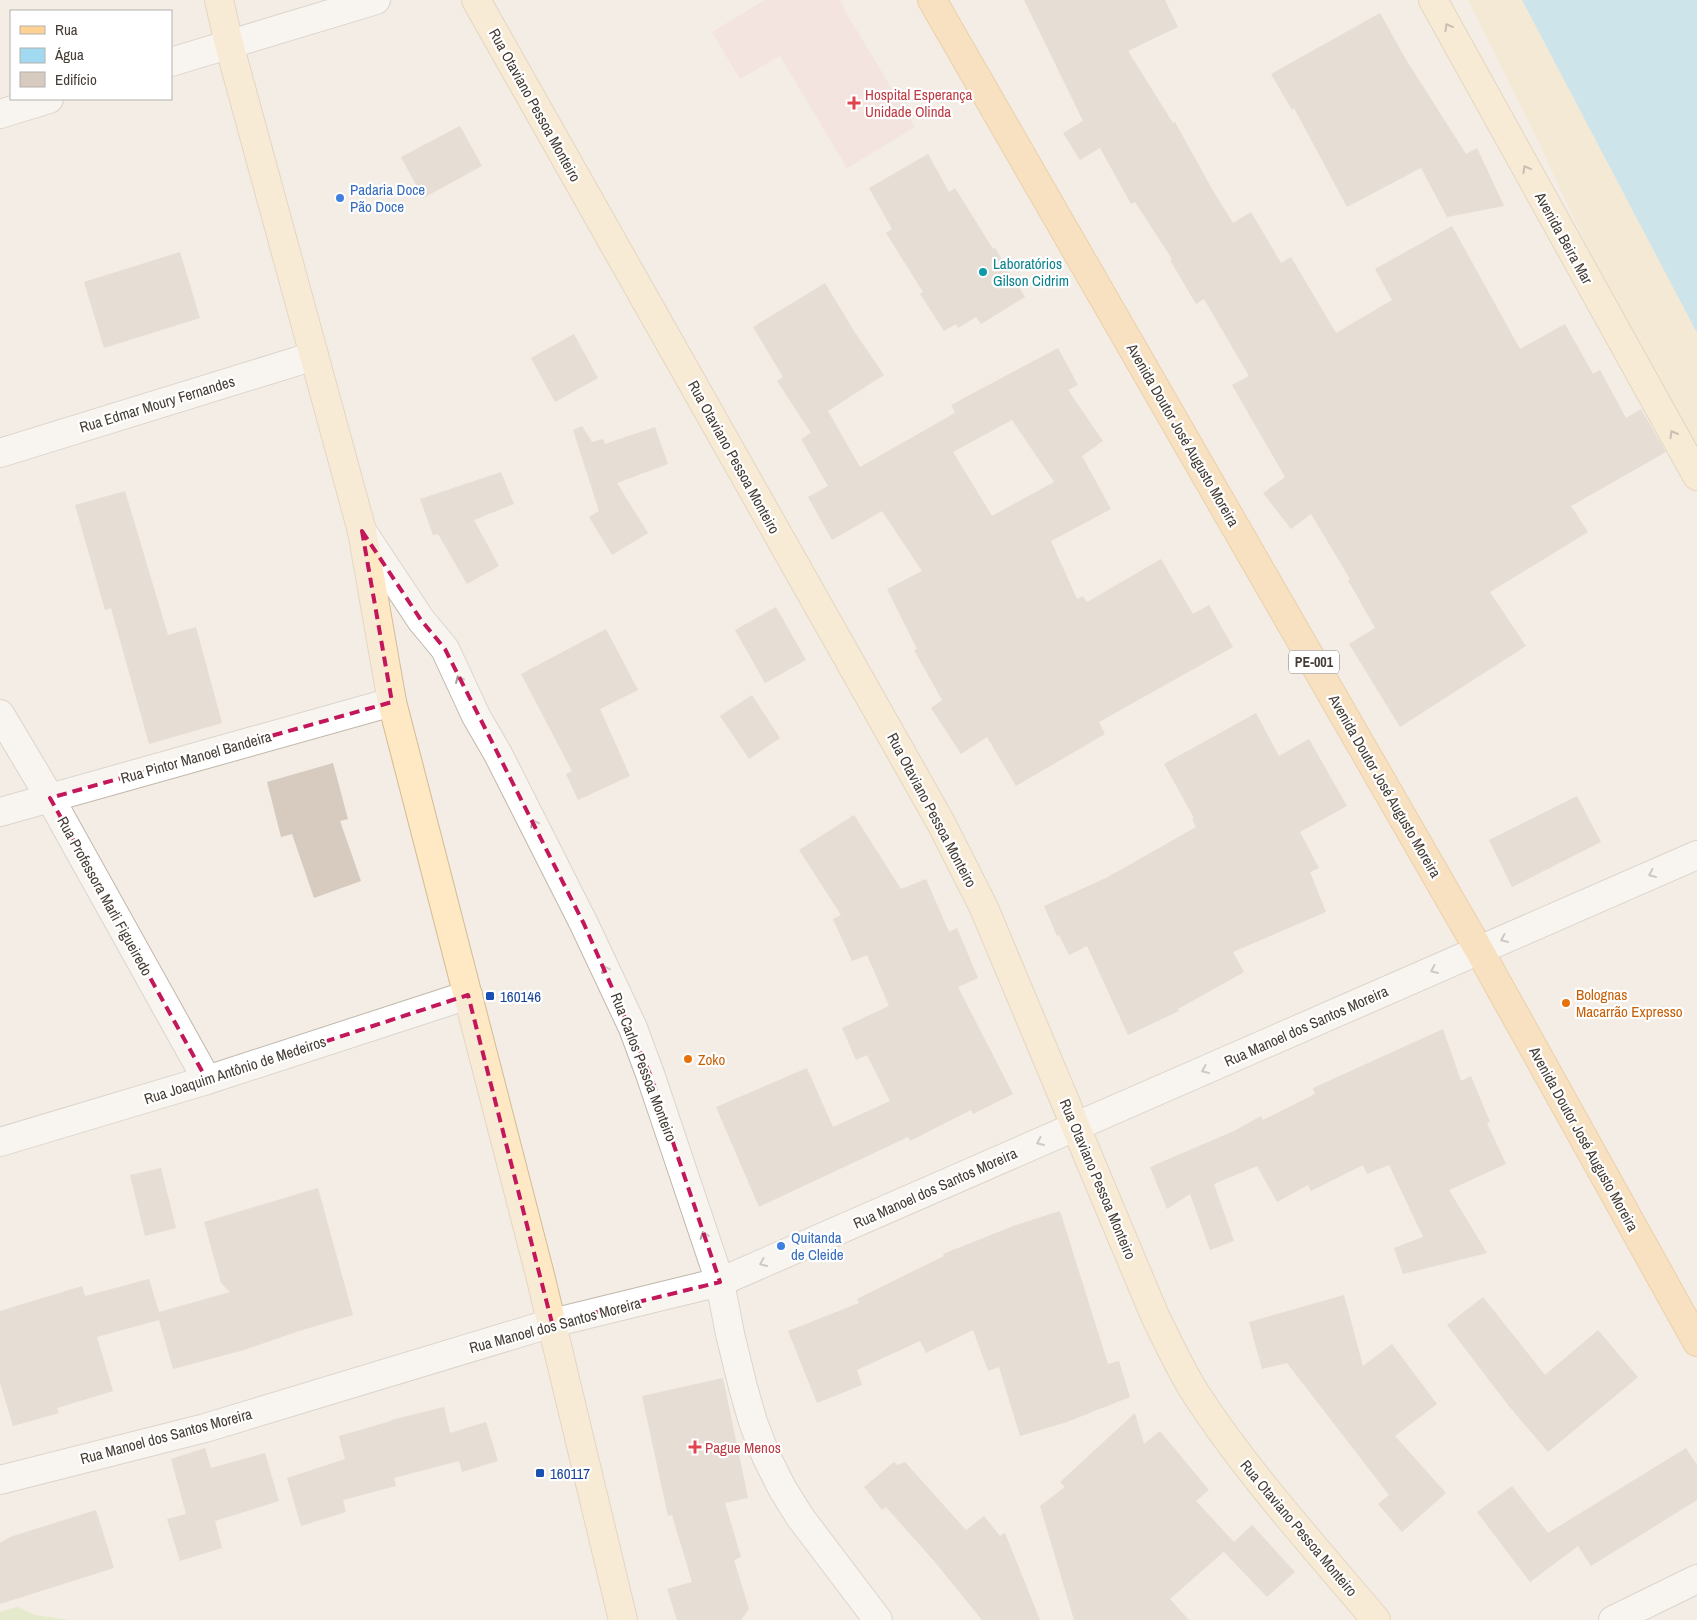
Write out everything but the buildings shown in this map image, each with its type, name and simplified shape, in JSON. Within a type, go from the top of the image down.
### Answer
[{"type":"main road","points":[[219,0],[229,44],[362,531],[392,702],[552,1323],[623,1620]]},
{"type":"main road","name":"Rua Otaviano Pessoa Monteiro","points":[[476,0],[941,823],[984,908],[1155,1316],[1195,1392],[1233,1448],[1376,1620]]},
{"type":"main road","name":"Avenida Doutor José Augusto Moreira","points":[[932,0],[1479,950],[1697,1342]]},
{"type":"main road","name":"Avenida Beira Mar","points":[[1433,0],[1697,476]]},
{"type":"street","points":[[172,62],[376,0]]},
{"type":"street","points":[[0,114],[46,100]]},
{"type":"street","name":"Rua Edmar Moury Fernandes","points":[[0,453],[314,356]]},
{"type":"street","name":"Rua Carlos Pessoa Monteiro","points":[[362,531],[421,620],[445,649],[476,716],[498,754],[584,924],[632,1028],[650,1074],[720,1282],[743,1387],[766,1456],[782,1488],[800,1517],[878,1620]]},
{"type":"street","name":"Rua Pintor Manoel Bandeira","points":[[0,812],[392,702]]},
{"type":"street","name":"Rua Professora Marli Figueiredo","points":[[0,714],[50,798],[207,1080]]},
{"type":"street","name":"Rua Manoel dos Santos Moreira","points":[[0,1480],[205,1428],[552,1323],[720,1282],[1697,855]]},
{"type":"street","name":"Rua Joaquim Antônio de Medeiros","points":[[0,1142],[207,1080],[468,995]]},
{"type":"street","points":[[1613,1620],[1697,1579]]},
{"type":"highlighted area","points":[[362,531],[421,620],[445,649],[584,924],[650,1074],[720,1282],[552,1323],[468,995],[207,1080],[50,798],[392,702]]},
{"type":"shaded area","name":"Hospital Esperança Unidade Olinda","points":[[765,0],[840,0],[915,127],[847,168],[780,56],[740,79],[712,32]]},
{"type":"green space","points":[[18,1607],[35,1615],[70,1620],[0,1620],[0,1612]]},
{"type":"sand","points":[[1468,0],[1522,0],[1697,333],[1697,463],[1633,346],[1538,141]]},
{"type":"water","points":[[1522,0],[1697,0],[1697,333]]},
{"type":"place","name":"Hospital Esperança Unidade Olinda","points":[[854,103]]},
{"type":"place","name":"Padaria Doce Pão Doce","points":[[340,198]]},
{"type":"place","name":"Laboratórios Gilson Cidrim","points":[[983,272]]},
{"type":"place","name":"160146","points":[[490,996]]},
{"type":"place","name":"Bolognas Macarrão Expresso","points":[[1566,1003]]},
{"type":"place","name":"Zoko","points":[[688,1059]]},
{"type":"place","name":"Quitanda de Cleide","points":[[781,1246]]},
{"type":"place","name":"Pague Menos","points":[[695,1447]]},
{"type":"place","name":"160117","points":[[540,1473]]}]
